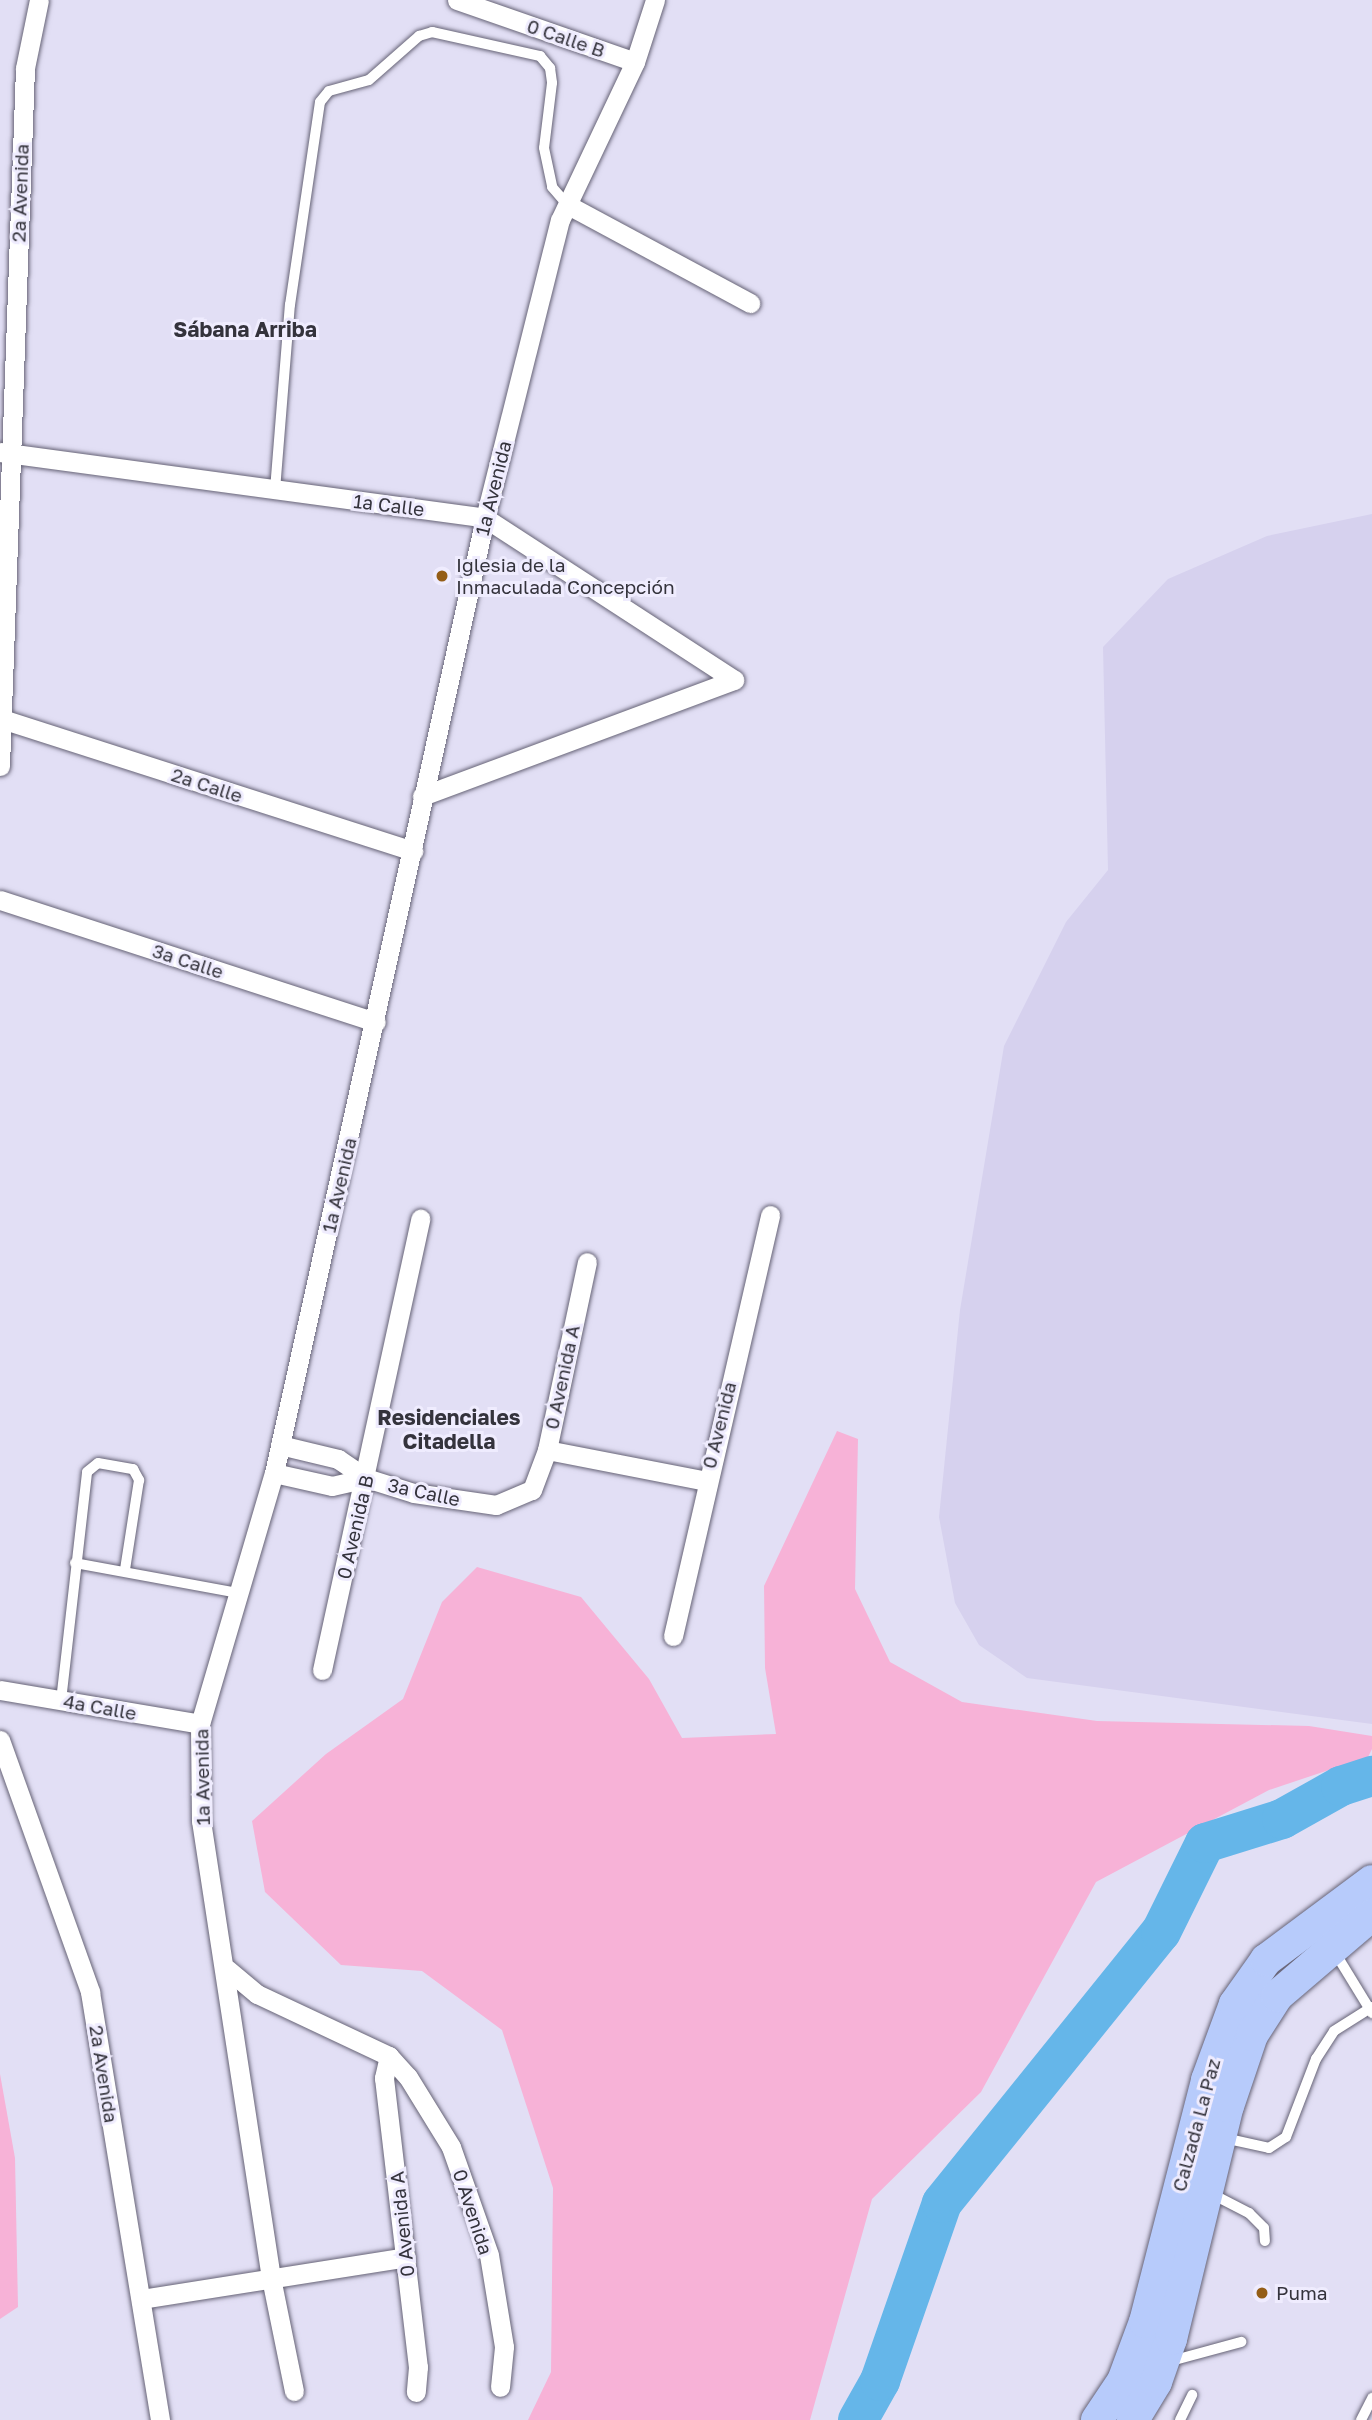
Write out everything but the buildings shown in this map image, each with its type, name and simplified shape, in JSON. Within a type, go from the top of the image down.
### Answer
[{"type":"main road","name":"Calzada La Paz","points":[[1097,2420],[1123,2381],[1145,2322],[1207,2080],[1235,2004],[1266,1960],[1372,1881]]},
{"type":"main road","name":"Calzada La Paz","points":[[1132,2420],[1164,2362],[1242,2058],[1265,2013],[1331,1947],[1372,1915]]},
{"type":"street","name":"2a Avenida","points":[[0,766],[4,454],[25,68],[39,0]]},
{"type":"street","name":"0 Calle B","points":[[457,0],[635,62]]},
{"type":"street","name":"1a Avenida","points":[[294,2391],[271,2278],[227,1969],[201,1821],[200,1724],[274,1473],[376,1022],[413,851],[422,796],[485,518],[568,205],[635,62],[655,0]]},
{"type":"street","points":[[568,205],[750,303]]},
{"type":"street","name":"1a Calle","points":[[4,454],[485,518],[734,680],[422,796]]},
{"type":"street","name":"2a Calle","points":[[2,719],[413,851]]},
{"type":"street","name":"3a Calle","points":[[0,900],[376,1022]]},
{"type":"street","name":"0 Avenida","points":[[673,1636],[706,1481],[770,1215]]},
{"type":"street","name":"0 Avenida B","points":[[321,1670],[366,1478],[420,1219]]},
{"type":"street","name":"0 Avenida A","points":[[532,1490],[547,1450],[587,1262]]},
{"type":"street","points":[[280,1446],[338,1459],[366,1478]]},
{"type":"street","points":[[547,1450],[706,1481]]},
{"type":"street","name":"3a Calle","points":[[274,1473],[332,1486],[366,1478],[414,1493],[496,1505],[532,1490]]},
{"type":"street","name":"4a Calle","points":[[0,1690],[200,1724]]},
{"type":"street","name":"2a Avenida","points":[[0,1740],[90,1992],[160,2420]]},
{"type":"street","points":[[227,1969],[257,1994],[389,2056]]},
{"type":"street","name":"0 Avenida","points":[[389,2056],[451,2147],[489,2255],[504,2347],[500,2387]]},
{"type":"street","name":"0 Avenida A","points":[[389,2056],[384,2078],[418,2367],[416,2392]]},
{"type":"street","points":[[142,2300],[406,2257]]},
{"type":"lane","points":[[275,490],[290,305],[320,102],[328,92],[369,80],[419,36],[432,32],[540,56],[550,68],[552,83],[544,148],[552,187],[568,205]]},
{"type":"lane","points":[[61,1701],[87,1472],[98,1463],[133,1469],[139,1480],[125,1569]]},
{"type":"lane","points":[[75,1563],[125,1569],[239,1592]]},
{"type":"lane","points":[[1220,2137],[1269,2148],[1286,2137],[1316,2059],[1334,2031],[1371,2010],[1331,1947]]},
{"type":"lane","points":[[1209,2193],[1249,2213],[1264,2228],[1265,2241]]},
{"type":"lane","points":[[1164,2362],[1241,2342]]},
{"type":"lane","points":[[1180,2420],[1192,2395]]},
{"type":"lane","points":[[1361,2420],[1372,2398]]},
{"type":"shaded area","points":[[1372,514],[1372,1724],[1027,1678],[979,1645],[955,1603],[939,1517],[960,1310],[1004,1046],[1066,922],[1108,870],[1103,647],[1168,579],[1267,536]]},
{"type":"shaded area","points":[[837,1431],[858,1439],[855,1589],[890,1662],[962,1702],[1097,1721],[1309,1726],[1372,1736],[1372,1749],[1368,1757],[1269,1790],[1096,1882],[981,2092],[872,2199],[810,2420],[528,2420],[551,2372],[553,2188],[502,2030],[422,1971],[341,1965],[265,1892],[252,1821],[326,1754],[403,1699],[442,1602],[477,1567],[581,1597],[649,1679],[682,1738],[776,1734],[765,1668],[764,1586]]},
{"type":"shaded area","points":[[0,2074],[15,2158],[18,2307],[0,2319]]},
{"type":"waterway","points":[[858,2420],[880,2381],[942,2203],[1161,1932],[1205,1843],[1282,1819],[1341,1786],[1372,1776]]},
{"type":"place","name":"Iglesia de la Inmaculada Concepción","points":[[442,576]]},
{"type":"place","name":"Puma","points":[[1262,2293]]},
{"type":"district","name":"Sábana Arriba","points":[[245,329]]},
{"type":"district","name":"Residenciales Citadella","points":[[449,1429]]}]
